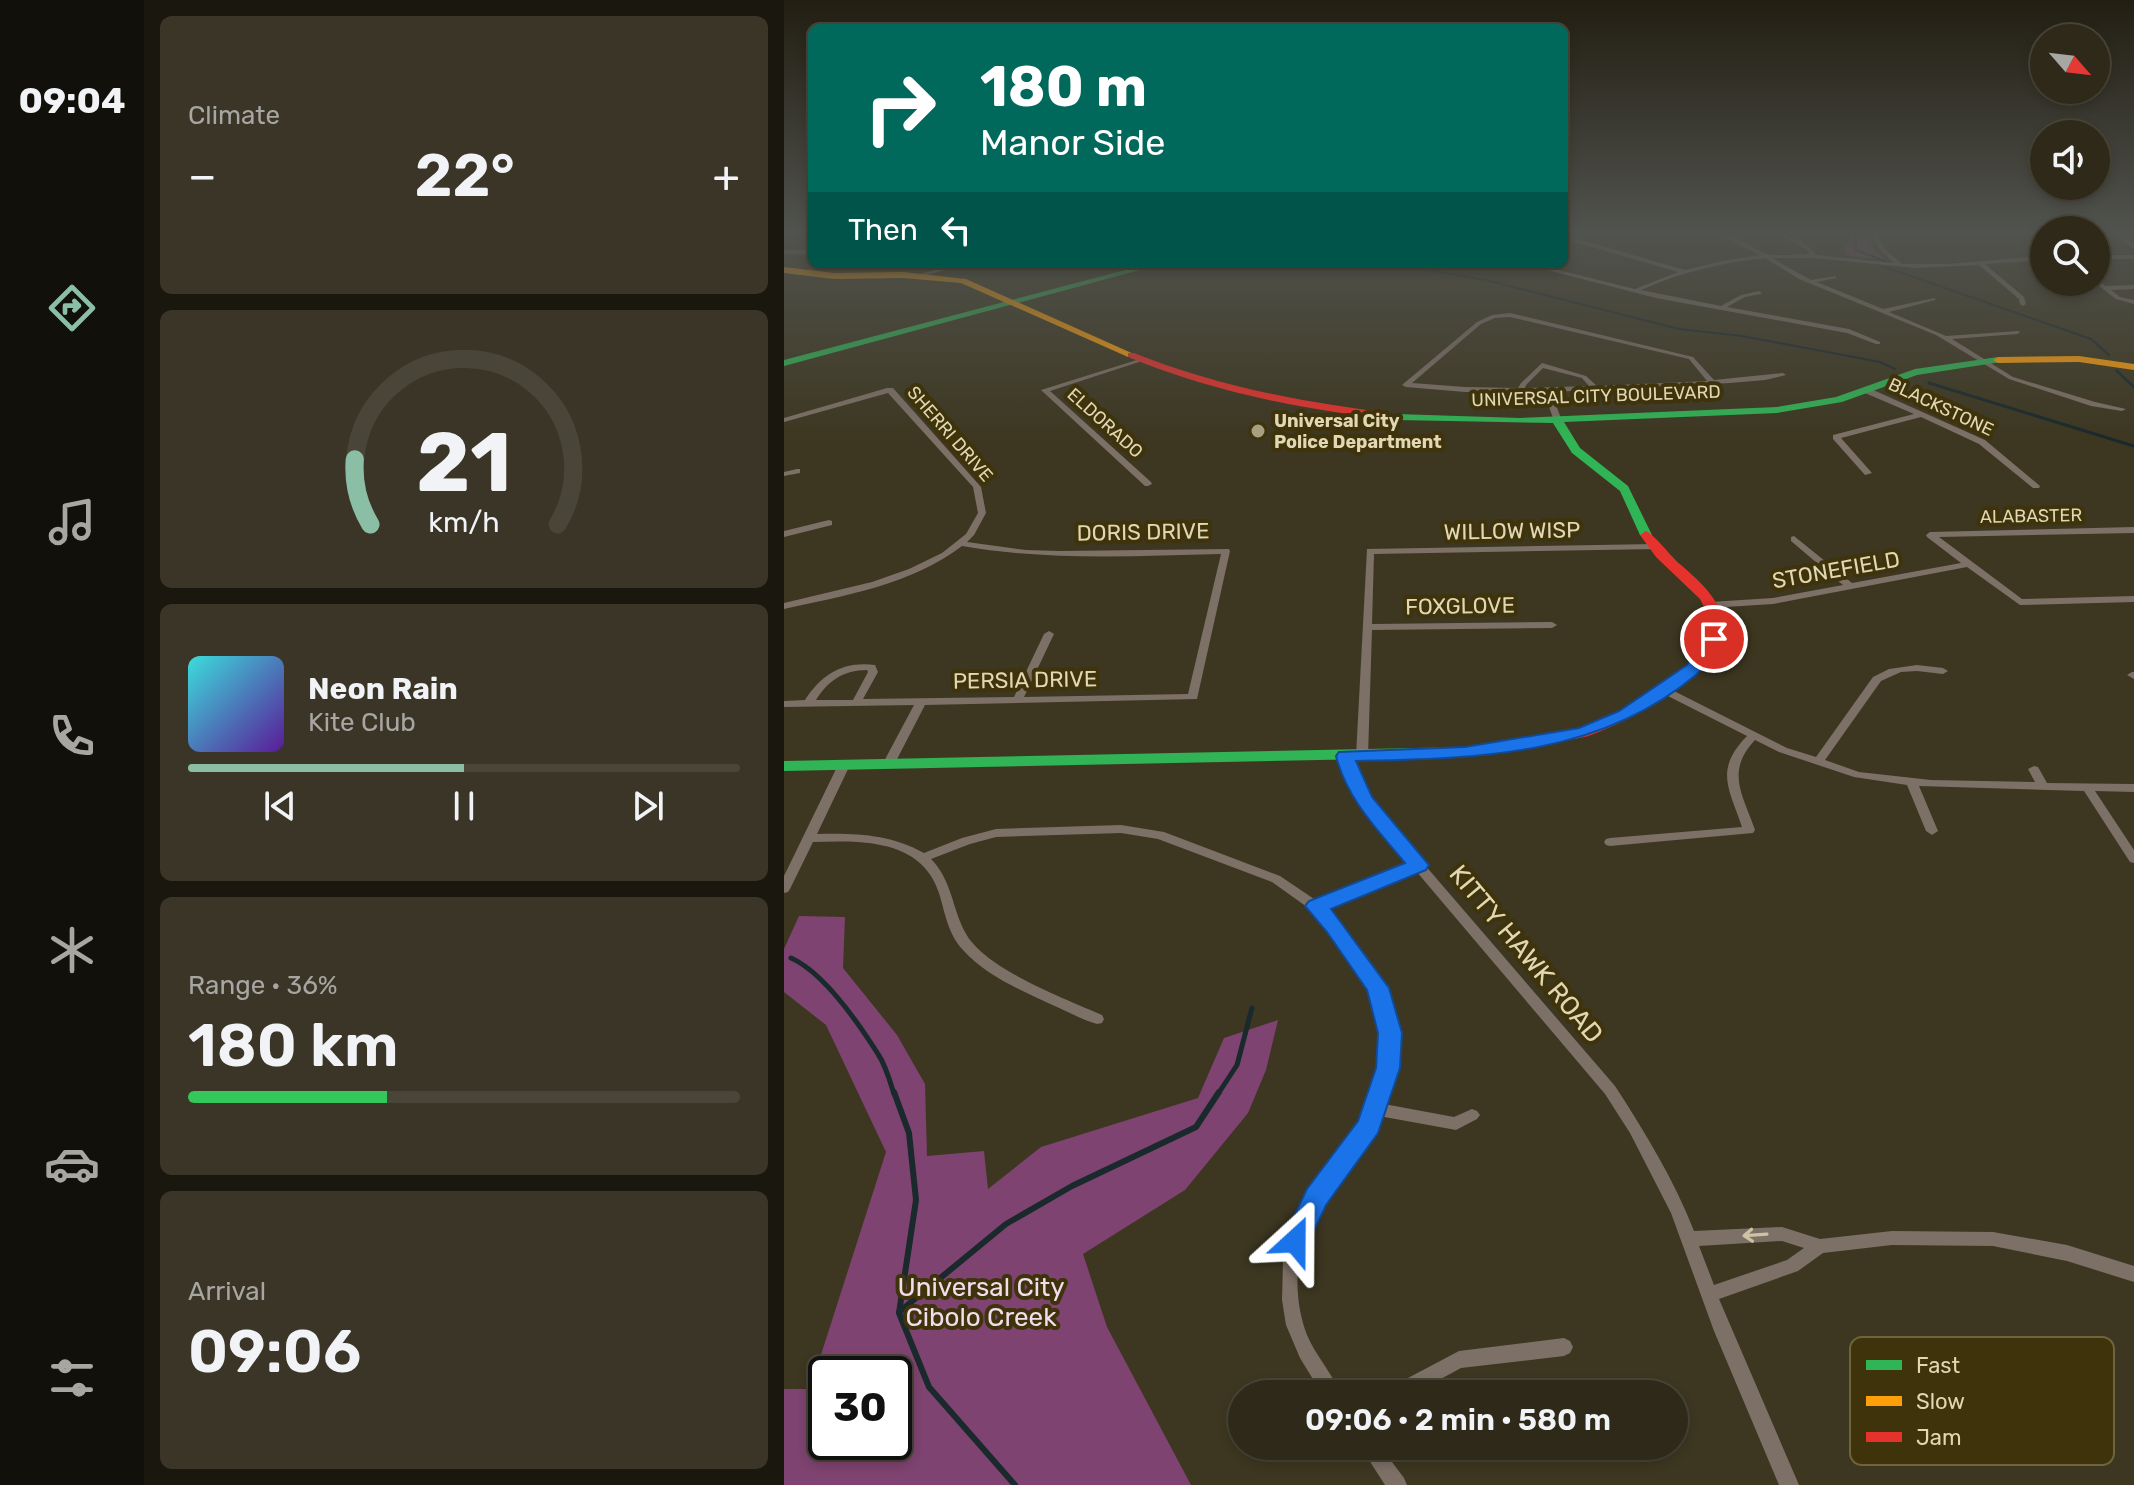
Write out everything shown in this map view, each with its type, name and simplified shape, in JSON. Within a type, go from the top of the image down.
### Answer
[{"type":"street","name":"UNIVERSAL CITY BOULEVARD","points":[[1010,299],[1180,377],[1235,392],[1341,411],[1457,420],[1558,421],[1777,410],[1838,400],[1915,372],[1981,360],[2091,360],[2134,364]]},
{"type":"street","points":[[784,363],[1024,299]]},
{"type":"street","points":[[1681,299],[1849,331],[1878,343]]},
{"type":"street","points":[[1723,307],[1737,299]]},
{"type":"street","points":[[1853,299],[1945,338],[2020,382],[2122,409]]},
{"type":"street","points":[[1882,311],[1932,299]]},
{"type":"street","points":[[2022,299],[2023,304]]},
{"type":"street","points":[[1712,382],[1691,358],[1500,312],[1479,323],[1406,385],[1547,390],[1712,382],[1783,375]]},
{"type":"street","points":[[1945,338],[2017,332]]},
{"type":"street","name":"ELDORADO","points":[[1142,360],[1045,390],[1148,484]]},
{"type":"street","points":[[1521,390],[1542,365],[1584,377],[1595,388]]},
{"type":"street","name":"SHERRI DRIVE","points":[[784,420],[890,390],[977,487],[984,499],[982,519],[960,543],[933,561],[890,579],[784,606]]},
{"type":"street","points":[[784,766],[1480,751],[1584,732],[1625,715],[1693,669],[1709,650],[1716,628],[1710,605],[1655,547],[1632,500],[1618,482],[1572,451],[1562,438],[1547,390]]},
{"type":"street","name":"BLACKSTONE","points":[[1868,391],[1982,442],[2036,486]]},
{"type":"street","points":[[1868,473],[1836,437],[1921,415]]},
{"type":"street","points":[[784,474],[797,471]]},
{"type":"street","points":[[784,534],[829,523]]},
{"type":"street","name":"ALABASTER","points":[[1968,564],[1930,535],[2134,530]]},
{"type":"street","points":[[1794,539],[1850,586]]},
{"type":"street","name":"DORIS DRIVE","points":[[960,543],[992,550],[1038,553],[1226,551],[1193,697]]},
{"type":"street","name":"WILLOW WISP","points":[[1368,627],[1370,551],[1655,547]]},
{"type":"street","points":[[1968,564],[2020,602],[2134,599]]},
{"type":"street","name":"STONEFIELD","points":[[1710,605],[1773,601],[1968,564]]},
{"type":"street","name":"FOXGLOVE","points":[[1368,627],[1552,625]]},
{"type":"street","points":[[1354,756],[1368,627]]},
{"type":"street","points":[[1017,701],[1049,634]]},
{"type":"street","points":[[809,703],[822,682],[832,674],[871,667],[873,672],[856,703]]},
{"type":"street","points":[[1818,763],[1877,679],[1911,667],[1943,671]]},
{"type":"street","points":[[1664,690],[1754,735],[1818,763],[1858,775],[1912,784],[2134,788]]},
{"type":"street","name":"PERSIA DRIVE","points":[[784,704],[1193,697]]},
{"type":"street","points":[[888,765],[921,702]]},
{"type":"street","points":[[1610,842],[1749,830],[1731,771],[1736,752],[1754,735]]},
{"type":"street","name":"KITTY HAWK ROAD","points":[[1354,756],[1350,774],[1363,800],[1610,1090],[1635,1129],[1678,1211],[1789,1485]]},
{"type":"street","points":[[784,889],[844,765]]},
{"type":"street","points":[[2034,769],[2043,786]]},
{"type":"street","points":[[1912,784],[1932,831]]},
{"type":"street","points":[[2087,787],[2134,859]]},
{"type":"street","points":[[923,858],[996,833],[1134,830],[1160,835],[1276,879],[1296,889],[1335,926],[1378,988],[1390,1033],[1388,1068],[1377,1109],[1308,1211],[1291,1258],[1289,1292],[1295,1326],[1309,1359],[1323,1380]]},
{"type":"street","points":[[809,838],[881,840],[902,846],[923,858],[937,873],[959,935],[978,957],[1097,1019]]},
{"type":"street","points":[[1316,906],[1419,865]]},
{"type":"street","points":[[1377,1109],[1456,1124],[1472,1115]]},
{"type":"street","points":[[1688,1239],[1782,1234],[1820,1246],[1892,1238],[1993,1239],[2067,1253],[2134,1274]]},
{"type":"street","points":[[1710,1294],[1792,1266],[1820,1246]]},
{"type":"street","points":[[1421,1380],[1459,1360],[1564,1347]]},
{"type":"street","points":[[1379,1460],[1397,1485]]},
{"type":"green space","name":"Universal City Cibolo Creek","points":[[799,916],[845,917],[843,968],[897,1035],[925,1084],[927,1156],[984,1151],[988,1189],[1041,1147],[1198,1098],[1224,1038],[1278,1020],[1266,1070],[1248,1113],[1185,1190],[1083,1254],[1107,1327],[1191,1485],[784,1485],[784,1389],[808,1389],[808,1460],[912,1460],[912,1356],[821,1356],[886,1152],[826,1025],[784,992],[784,949]]},
{"type":"waterway","points":[[1562,299],[1679,329],[1742,336],[1880,362],[1895,369]]},
{"type":"waterway","points":[[1977,299],[2091,339],[2109,355]]},
{"type":"waterway","points":[[2117,371],[2134,387]]},
{"type":"waterway","points":[[1929,383],[2134,446]]},
{"type":"waterway","points":[[791,958],[828,987],[851,1014],[881,1059],[894,1094]]},
{"type":"waterway","points":[[1218,1094],[1237,1065],[1252,1008]]},
{"type":"waterway","points":[[894,1092],[909,1133],[916,1200],[899,1312]]},
{"type":"waterway","points":[[899,1312],[1006,1224],[1072,1186],[1196,1127],[1219,1092]]},
{"type":"waterway","points":[[899,1312],[929,1387],[1015,1485]]},
{"type":"traffic: fast","points":[[784,363],[1025,299]]},
{"type":"traffic: fast","points":[[1397,417],[1520,421],[1777,410],[1838,400],[1915,372],[1998,360]]},
{"type":"traffic: fast","points":[[1558,421],[1576,451],[1624,489],[1646,535]]},
{"type":"traffic: fast","points":[[784,766],[1465,752],[1573,735]]},
{"type":"traffic: slow","points":[[1005,299],[1131,355]]},
{"type":"traffic: slow","points":[[1998,360],[2079,359],[2134,367]]},
{"type":"traffic: jam","points":[[1131,355],[1196,379],[1261,396],[1397,417]]},
{"type":"traffic: jam","points":[[1573,735],[1616,719],[1668,689],[1691,670],[1707,650],[1715,629],[1712,608],[1706,597],[1661,554],[1646,535]]},
{"type":"place","name":"Universal City Police Department","points":[[1258,431]]},
{"type":"route","points":[[1295,1241],[1316,1197],[1369,1125],[1377,1109],[1388,1068],[1390,1033],[1378,988],[1335,926],[1316,906],[1419,865],[1363,800],[1345,756],[1465,752],[1584,732],[1625,715],[1664,690],[1702,660],[1714,639]]}]
